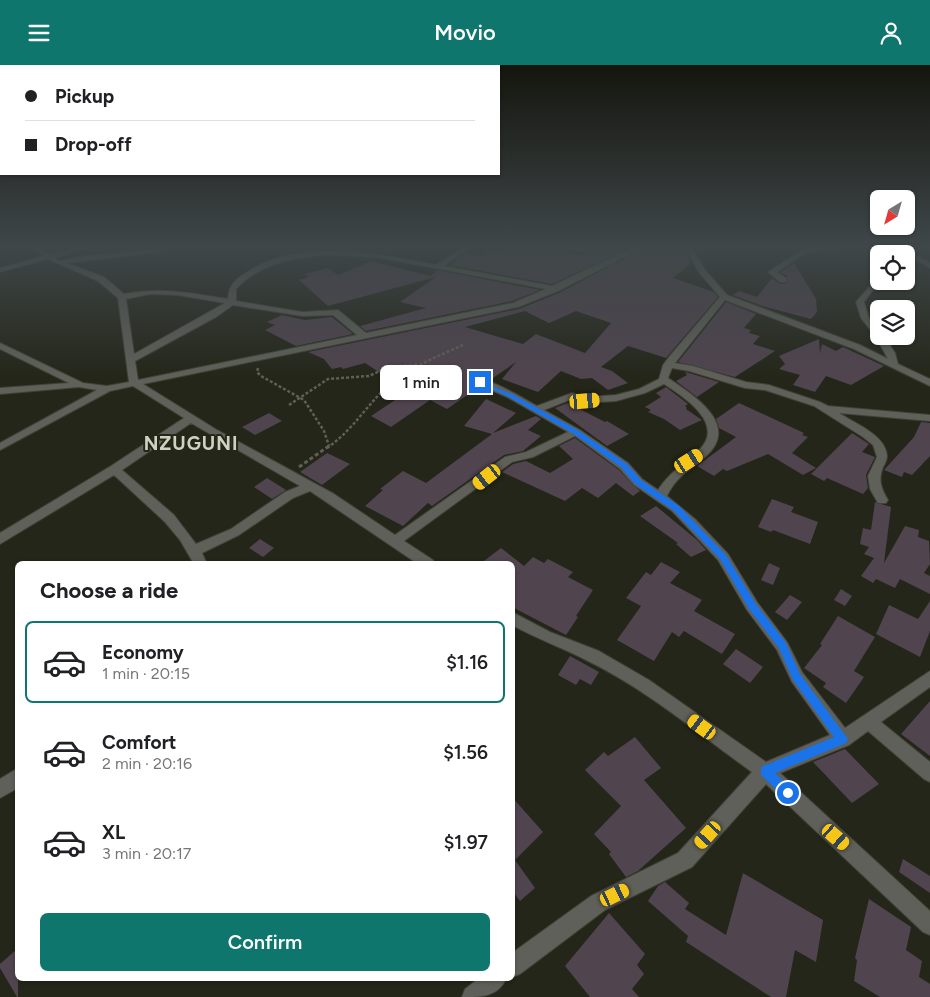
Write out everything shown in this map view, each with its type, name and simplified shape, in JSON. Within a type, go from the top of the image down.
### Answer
[{"type":"street","points":[[116,291],[122,297],[134,383]]},
{"type":"street","points":[[232,291],[232,302]]},
{"type":"street","points":[[0,447],[107,389],[515,305],[548,291]]},
{"type":"street","points":[[719,291],[724,297],[805,325],[857,347],[930,383]]},
{"type":"street","points":[[868,291],[860,302],[865,318],[870,324]]},
{"type":"street","points":[[122,297],[161,292],[192,295],[302,314],[335,312],[364,336]]},
{"type":"street","points":[[664,381],[663,378],[668,365],[724,297]]},
{"type":"street","points":[[131,360],[232,302]]},
{"type":"street","points":[[885,345],[891,353],[894,365]]},
{"type":"street","points":[[0,346],[81,385]]},
{"type":"street","points":[[668,365],[690,368],[745,385],[775,389],[826,409],[878,444],[882,457],[874,476],[876,489],[882,500]]},
{"type":"street","points":[[535,410],[572,396],[585,401],[616,398],[642,391],[664,381]]},
{"type":"street","points":[[661,497],[673,478],[689,461],[703,453],[710,445],[714,428],[710,417],[703,409],[664,381]]},
{"type":"street","points":[[480,382],[510,395],[576,432],[624,466],[638,482],[661,497],[691,522],[723,557],[752,606],[782,646],[797,677],[843,739]]},
{"type":"street","points":[[134,383],[310,486],[424,561]]},
{"type":"street","points":[[0,391],[81,385],[107,389]]},
{"type":"street","points":[[826,409],[864,413],[906,414],[930,418]]},
{"type":"street","points":[[0,539],[115,469],[191,418]]},
{"type":"street","points":[[396,541],[509,459],[529,455],[576,432]]},
{"type":"street","points":[[115,469],[134,491],[166,515],[194,551],[199,561]]},
{"type":"street","points":[[194,551],[235,532],[289,495],[310,486]]},
{"type":"street","points":[[515,620],[545,636],[594,656],[643,685],[765,771],[930,925]]},
{"type":"street","points":[[515,964],[598,903],[685,860],[765,771],[807,752],[843,739],[930,678]]},
{"type":"street","points":[[868,721],[930,773]]},
{"type":"street","points":[[0,789],[15,779]]},
{"type":"street","points":[[474,997],[491,981]]},
{"type":"path","points":[[289,474],[329,446],[362,417],[386,388],[419,364],[463,345]]},
{"type":"path","points":[[266,356],[257,370],[258,373],[301,398],[311,409],[329,446]]},
{"type":"path","points":[[289,405],[328,379],[369,376],[386,368],[419,364]]},
{"type":"building","points":[[312,291],[382,291],[328,306]]},
{"type":"building","points":[[415,291],[536,291],[512,301],[366,331],[360,326],[426,308],[400,302]]},
{"type":"building","points":[[562,291],[713,291],[718,297],[666,358],[628,346],[601,367],[612,371],[628,383],[608,390],[592,378],[581,379],[561,371],[538,392],[502,379],[516,362],[490,380],[476,379],[475,384],[479,387],[447,409],[430,400],[391,427],[371,416],[401,396],[409,398],[437,381],[414,367],[388,378],[365,363],[343,369],[341,367],[332,369],[324,359],[308,352],[519,309]],"holes":[[[525,311],[549,323],[576,311],[611,323],[585,353],[536,334],[523,344],[465,327]]]},
{"type":"building","points":[[740,291],[757,297],[761,291],[811,291],[816,299],[817,312],[811,319],[762,306],[733,295]]},
{"type":"building","points":[[726,302],[756,314],[744,328],[751,330],[749,333],[760,336],[753,344],[775,351],[735,377],[678,362]]},
{"type":"building","points":[[282,315],[305,320],[332,317],[353,334],[296,346],[265,330],[275,325],[267,322]]},
{"type":"building","points":[[819,339],[820,353],[822,344],[836,351],[843,347],[884,366],[851,385],[826,376],[815,392],[793,385],[800,375],[779,369],[785,364],[779,356]]},
{"type":"building","points":[[685,372],[719,382],[697,397],[676,381],[687,375]]},
{"type":"building","points":[[666,387],[688,404],[685,406],[686,409],[702,420],[680,430],[664,419],[648,412],[651,410],[645,407],[661,397],[656,393]]},
{"type":"building","points":[[486,399],[516,413],[493,433],[536,416],[541,419],[528,430],[541,436],[523,451],[504,455],[432,506],[428,503],[403,526],[365,506],[383,490],[380,489],[403,471],[426,483],[492,434],[464,426]]},
{"type":"building","points":[[568,403],[605,422],[607,421],[629,434],[607,446],[555,408]]},
{"type":"building","points":[[739,403],[804,433],[802,435],[808,437],[792,453],[816,468],[803,475],[768,454],[727,471],[723,469],[714,476],[697,466],[736,437],[719,428],[716,419]]},
{"type":"building","points":[[269,413],[282,421],[255,435],[242,427]]},
{"type":"building","points":[[921,422],[930,423],[930,456],[912,475],[904,472],[902,477],[884,470],[914,437]]},
{"type":"building","points":[[852,433],[869,444],[862,452],[875,457],[866,475],[868,488],[863,494],[827,478],[824,481],[811,474]]},
{"type":"building","points":[[575,438],[619,470],[640,491],[633,496],[616,483],[598,498],[582,488],[565,501],[502,472],[513,464],[526,461],[550,473],[573,459],[559,446]]},
{"type":"building","points":[[327,453],[350,464],[322,485],[300,472]]},
{"type":"building","points":[[267,478],[286,490],[272,499],[254,487]]},
{"type":"building","points":[[772,499],[794,507],[791,512],[818,522],[810,544],[773,530],[771,532],[758,527]]},
{"type":"building","points":[[875,502],[891,507],[884,563],[905,526],[919,530],[918,537],[929,541],[930,564],[924,573],[930,576],[930,594],[900,579],[895,588],[876,579],[873,583],[861,576],[874,558],[864,554],[869,547],[860,544],[863,528],[871,530]]},
{"type":"building","points":[[656,506],[697,540],[706,550],[691,557],[676,544],[678,543],[640,516]]},
{"type":"building","points":[[260,539],[274,548],[263,557],[249,548]]},
{"type":"building","points":[[501,548],[524,566],[533,557],[544,563],[548,559],[573,572],[568,577],[593,590],[566,635],[515,609],[515,561],[484,561]]},
{"type":"building","points":[[661,562],[680,572],[670,583],[702,600],[694,611],[735,634],[722,654],[684,631],[679,637],[672,632],[654,661],[617,640],[641,606],[626,598],[646,572],[651,575]]},
{"type":"building","points":[[769,563],[780,568],[773,585],[761,580]]},
{"type":"building","points":[[841,589],[852,596],[845,606],[834,600]]},
{"type":"building","points":[[790,595],[802,602],[787,620],[775,612]]},
{"type":"building","points":[[930,601],[930,631],[920,657],[876,634],[889,605],[918,619]]},
{"type":"building","points":[[838,616],[875,637],[854,671],[864,677],[846,703],[823,687],[826,683],[804,668],[822,645],[820,644]]},
{"type":"building","points":[[736,649],[763,667],[750,683],[723,664]]},
{"type":"building","points":[[570,656],[599,672],[591,685],[580,679],[576,685],[558,675]]},
{"type":"building","points":[[930,701],[930,756],[901,734]]},
{"type":"building","points":[[635,737],[661,768],[644,780],[686,828],[638,871],[626,877],[609,854],[611,852],[594,834],[621,806],[585,770],[604,752],[608,756]]},
{"type":"building","points":[[845,749],[879,784],[852,803],[813,762]]},
{"type":"building","points":[[515,800],[543,832],[515,860]]},
{"type":"building","points":[[903,859],[930,876],[930,893],[899,872]]},
{"type":"building","points":[[515,860],[535,888],[520,901],[515,894]]},
{"type":"building","points":[[743,873],[823,920],[816,962],[795,950],[786,997],[771,997],[686,942],[688,936],[648,901],[658,886],[665,882],[689,903],[685,909],[726,935]]},
{"type":"building","points":[[869,899],[911,927],[906,950],[922,961],[919,977],[930,984],[930,997],[880,997],[854,981],[857,960],[855,958]]},
{"type":"building","points":[[609,913],[645,954],[637,965],[644,974],[632,989],[639,997],[590,997],[565,966]]},
{"type":"building","points":[[15,951],[15,981],[18,981],[18,997],[0,968],[0,964]]},
{"type":"district","name":"NZUGUNI","points":[[191,443]]},
{"type":"route","points":[[480,382],[510,395],[576,432],[624,466],[638,482],[676,508],[723,557],[733,577],[752,606],[782,646],[797,677],[843,739],[807,752],[765,771],[788,793]]}]
